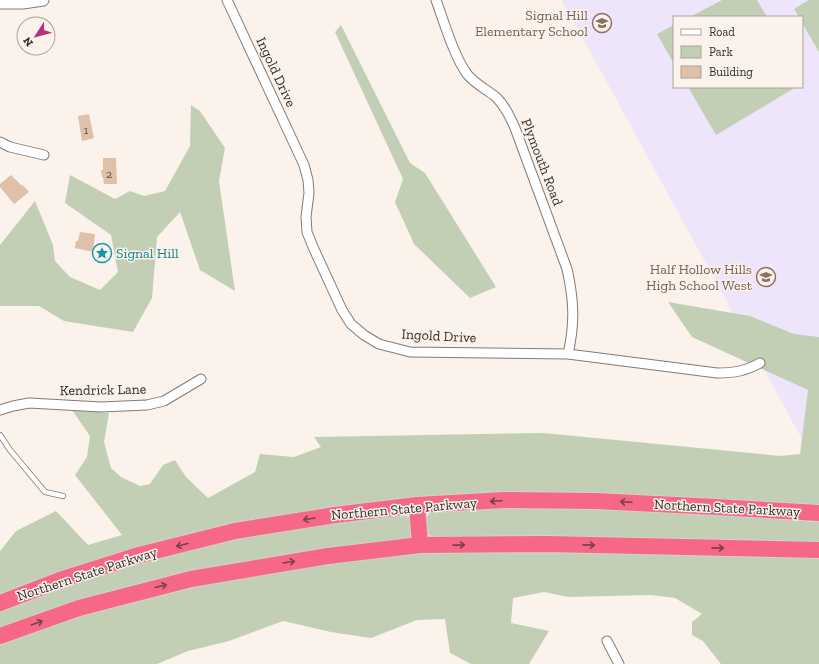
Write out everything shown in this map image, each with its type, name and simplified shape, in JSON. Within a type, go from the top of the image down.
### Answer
[{"type":"highway","name":"Northern State Parkway","points":[[0,603],[60,580],[139,556],[235,531],[335,515],[417,505],[504,500],[596,501],[819,513]]},
{"type":"highway","points":[[417,505],[420,545]]},
{"type":"highway","points":[[0,636],[79,608],[191,579],[328,556],[420,545],[547,544],[819,550]]},
{"type":"street","points":[[0,2],[23,3],[43,0]]},
{"type":"street","name":"Ingold Drive","points":[[227,0],[304,165],[308,180],[306,217],[307,232],[313,247],[342,310],[351,324],[364,335],[379,344],[410,352],[568,354],[718,373],[734,373],[748,369],[760,363]]},
{"type":"street","name":"Plymouth Road","points":[[436,0],[460,62],[468,74],[480,86],[496,98],[508,112],[515,128],[567,269],[573,314],[572,337],[568,354]]},
{"type":"street","points":[[0,142],[10,147],[44,155]]},
{"type":"street","name":"Kendrick Lane","points":[[0,410],[28,403],[101,407],[147,405],[164,401],[201,379]]},
{"type":"street","points":[[607,641],[619,664]]},
{"type":"lane","points":[[0,435],[10,450],[46,492],[63,496]]},
{"type":"shaded area","name":"Half Hollow Hills High School West","points":[[561,0],[819,0],[819,470],[587,46]]},
{"type":"green space","points":[[722,0],[757,0],[766,16],[692,16]]},
{"type":"green space","points":[[809,0],[819,0],[819,52],[803,25],[803,16],[798,16],[794,9]]},
{"type":"green space","points":[[341,25],[410,163],[425,173],[496,287],[470,298],[414,244],[395,202],[403,179],[335,32]]},
{"type":"green space","points":[[673,26],[673,62],[657,34]]},
{"type":"green space","points":[[689,88],[794,88],[716,135]]},
{"type":"green space","points":[[191,105],[200,111],[225,148],[219,181],[235,291],[200,270],[180,212],[157,237],[152,298],[133,332],[64,321],[39,306],[0,306],[0,245],[35,201],[53,245],[55,261],[70,277],[100,290],[118,272],[111,235],[65,203],[70,175],[115,199],[130,191],[144,196],[165,191],[190,146]]},
{"type":"green space","points":[[668,302],[750,316],[794,334],[819,337],[819,506],[708,499],[326,509],[0,596],[0,551],[16,531],[56,511],[88,545],[122,535],[75,475],[87,457],[90,436],[72,410],[109,413],[104,442],[111,468],[121,477],[140,486],[150,484],[163,465],[175,460],[186,477],[208,498],[255,472],[260,454],[294,457],[321,447],[314,437],[543,433],[781,456],[800,454],[808,390],[692,337]]},
{"type":"green space","points":[[582,503],[686,513],[819,522],[819,546],[434,537],[426,534],[424,519],[430,513]]},
{"type":"green space","points":[[407,516],[411,518],[413,536],[410,538],[391,541],[383,545],[309,553],[0,630],[0,608],[108,570],[204,544],[362,518]]},
{"type":"green space","points":[[525,550],[819,557],[819,664],[721,664],[703,641],[692,635],[692,622],[702,614],[675,598],[651,595],[568,597],[544,592],[513,598],[511,623],[549,631],[529,664],[471,664],[450,653],[445,619],[417,620],[371,638],[331,632],[283,621],[229,641],[188,651],[157,664],[0,664],[0,641],[145,596],[255,571],[390,553]]},
{"type":"building","points":[[89,114],[94,138],[82,141],[78,116]]},
{"type":"building","points":[[103,158],[116,158],[117,184],[104,184],[101,170],[103,170]]},
{"type":"building","points":[[11,175],[29,192],[14,204],[0,187],[0,184]]},
{"type":"building","points":[[80,232],[95,234],[93,252],[75,248]]},
{"type":"place","name":"Signal Hill Elementary School","points":[[602,23]]},
{"type":"place","name":"Signal Hill","points":[[102,253]]},
{"type":"place","name":"Half Hollow Hills High School West","points":[[766,277]]}]
